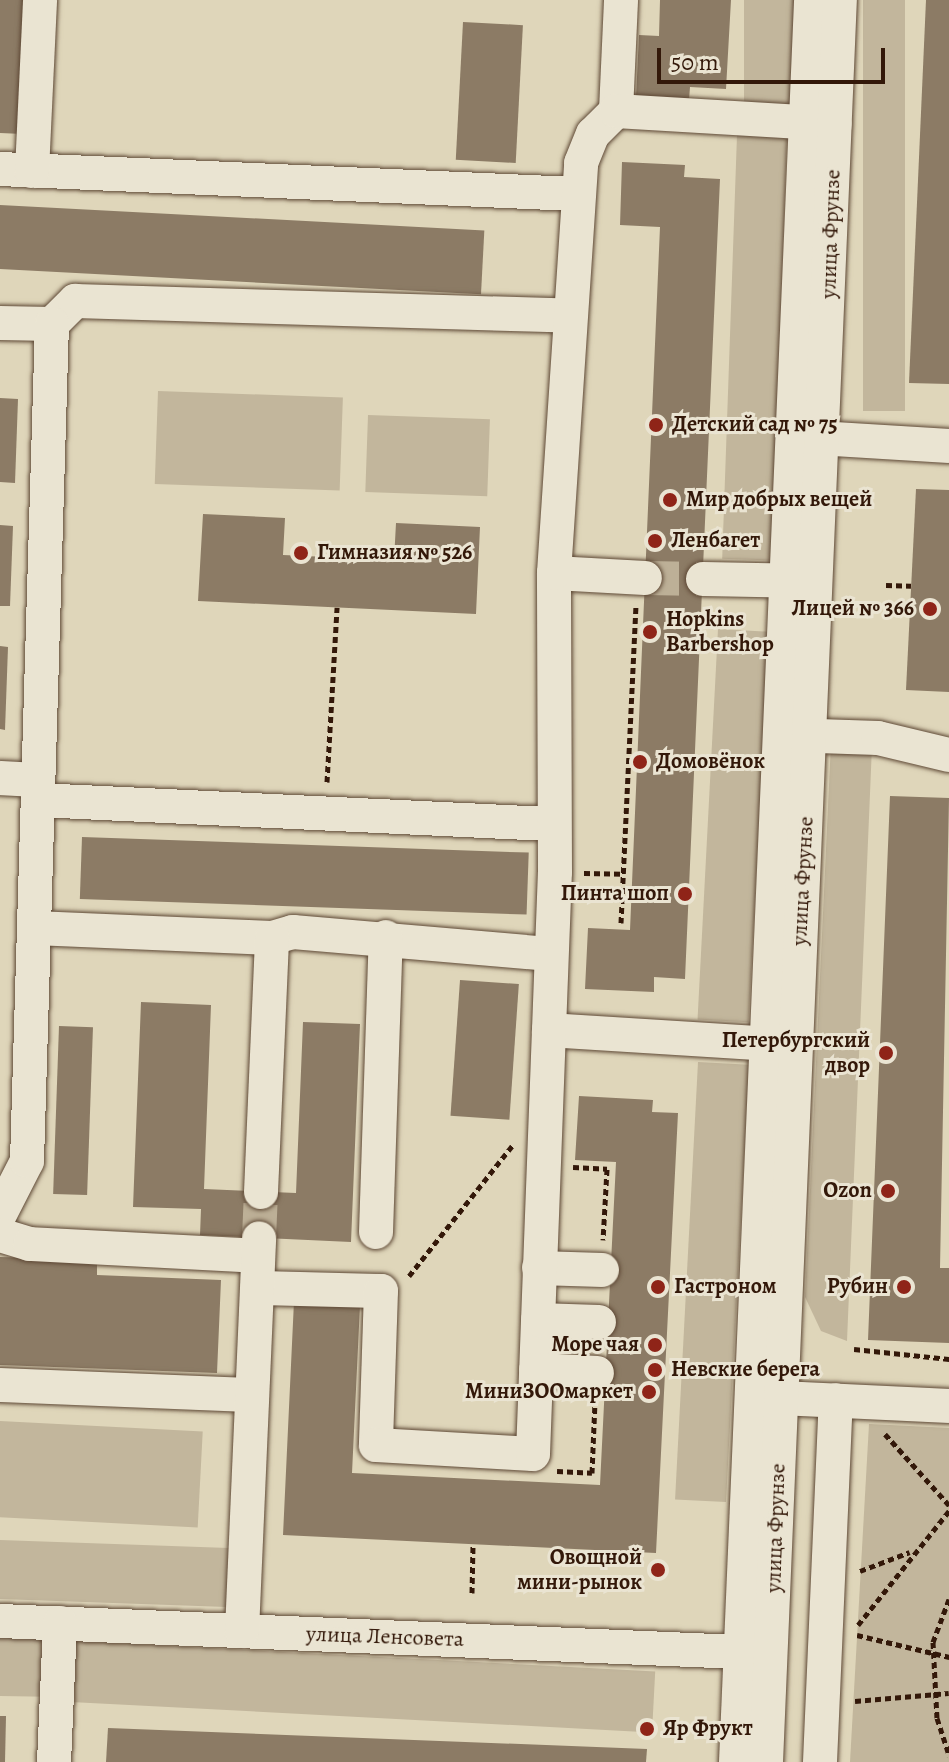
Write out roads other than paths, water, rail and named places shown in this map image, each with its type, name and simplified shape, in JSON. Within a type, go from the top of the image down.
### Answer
[{"type":"street","points":[[40,0],[16,170],[575,194]]},
{"type":"street","points":[[0,1235],[30,1244],[258,1261],[381,1291],[376,1445],[533,1454],[551,954],[549,824],[554,573],[567,316],[575,194],[593,134],[616,111],[621,0]]},
{"type":"street","name":"улица Фрунзе","points":[[766,1762],[756,1652],[820,124],[811,0]]},
{"type":"street","name":"улица Фрунзе","points":[[820,124],[840,0]]},
{"type":"street","points":[[616,111],[820,124]]},
{"type":"street","points":[[0,1214],[27,1161],[52,324],[75,301],[567,316]]},
{"type":"street","points":[[0,323],[52,324]]},
{"type":"street","points":[[807,437],[949,446]]},
{"type":"street","points":[[554,573],[641,578]]},
{"type":"street","points":[[703,579],[801,581]]},
{"type":"street","points":[[795,736],[878,738],[949,755]]},
{"type":"street","points":[[0,778],[36,790],[325,812],[549,824]]},
{"type":"street","points":[[34,928],[272,938],[293,932],[386,937],[551,954]]},
{"type":"street","points":[[376,1232],[386,937]]},
{"type":"street","points":[[261,1192],[272,938]]},
{"type":"street","points":[[549,1030],[781,1045]]},
{"type":"street","points":[[242,1631],[258,1261]]},
{"type":"street","points":[[539,1268],[602,1270]]},
{"type":"street","points":[[538,1320],[599,1322]]},
{"type":"street","points":[[536,1370],[597,1373]]},
{"type":"street","points":[[0,1385],[251,1395]]},
{"type":"street","points":[[766,1397],[949,1406]]},
{"type":"street","points":[[820,1762],[836,1400]]},
{"type":"street","name":"улица Ленсовета","points":[[0,1621],[756,1652]]},
{"type":"street","points":[[54,1762],[60,1623]]},
{"type":"street","name":"улица Фрунзе","points":[[736,1762],[756,1652]]},
{"type":"tunnel","points":[[645,578],[703,579]]},
{"type":"tunnel","points":[[259,1238],[261,1192]]},
{"type":"place","name":"Детский сад № 75","points":[[656,425]]},
{"type":"place","name":"Мир добрых вещей","points":[[670,500]]},
{"type":"place","name":"Ленбагет","points":[[655,541]]},
{"type":"place","name":"Гимназия № 526","points":[[301,553]]},
{"type":"place","name":"Лицей № 366","points":[[930,609]]},
{"type":"place","name":"Hopkins Barbershop","points":[[650,632]]},
{"type":"place","name":"Домовёнок","points":[[640,762]]},
{"type":"place","name":"Пинта шоп","points":[[685,894]]},
{"type":"place","name":"Петербургский двор","points":[[886,1053]]},
{"type":"place","name":"Ozon","points":[[888,1191]]},
{"type":"place","name":"Гастроном","points":[[658,1287]]},
{"type":"place","name":"Рубин","points":[[904,1287]]},
{"type":"place","name":"Море чая","points":[[655,1345]]},
{"type":"place","name":"Невские берега","points":[[655,1370]]},
{"type":"place","name":"МиниЗООмаркет","points":[[649,1392]]},
{"type":"place","name":"Овощной мини-рынок","points":[[658,1570]]},
{"type":"place","name":"Яр Фрукт","points":[[647,1729]]}]
